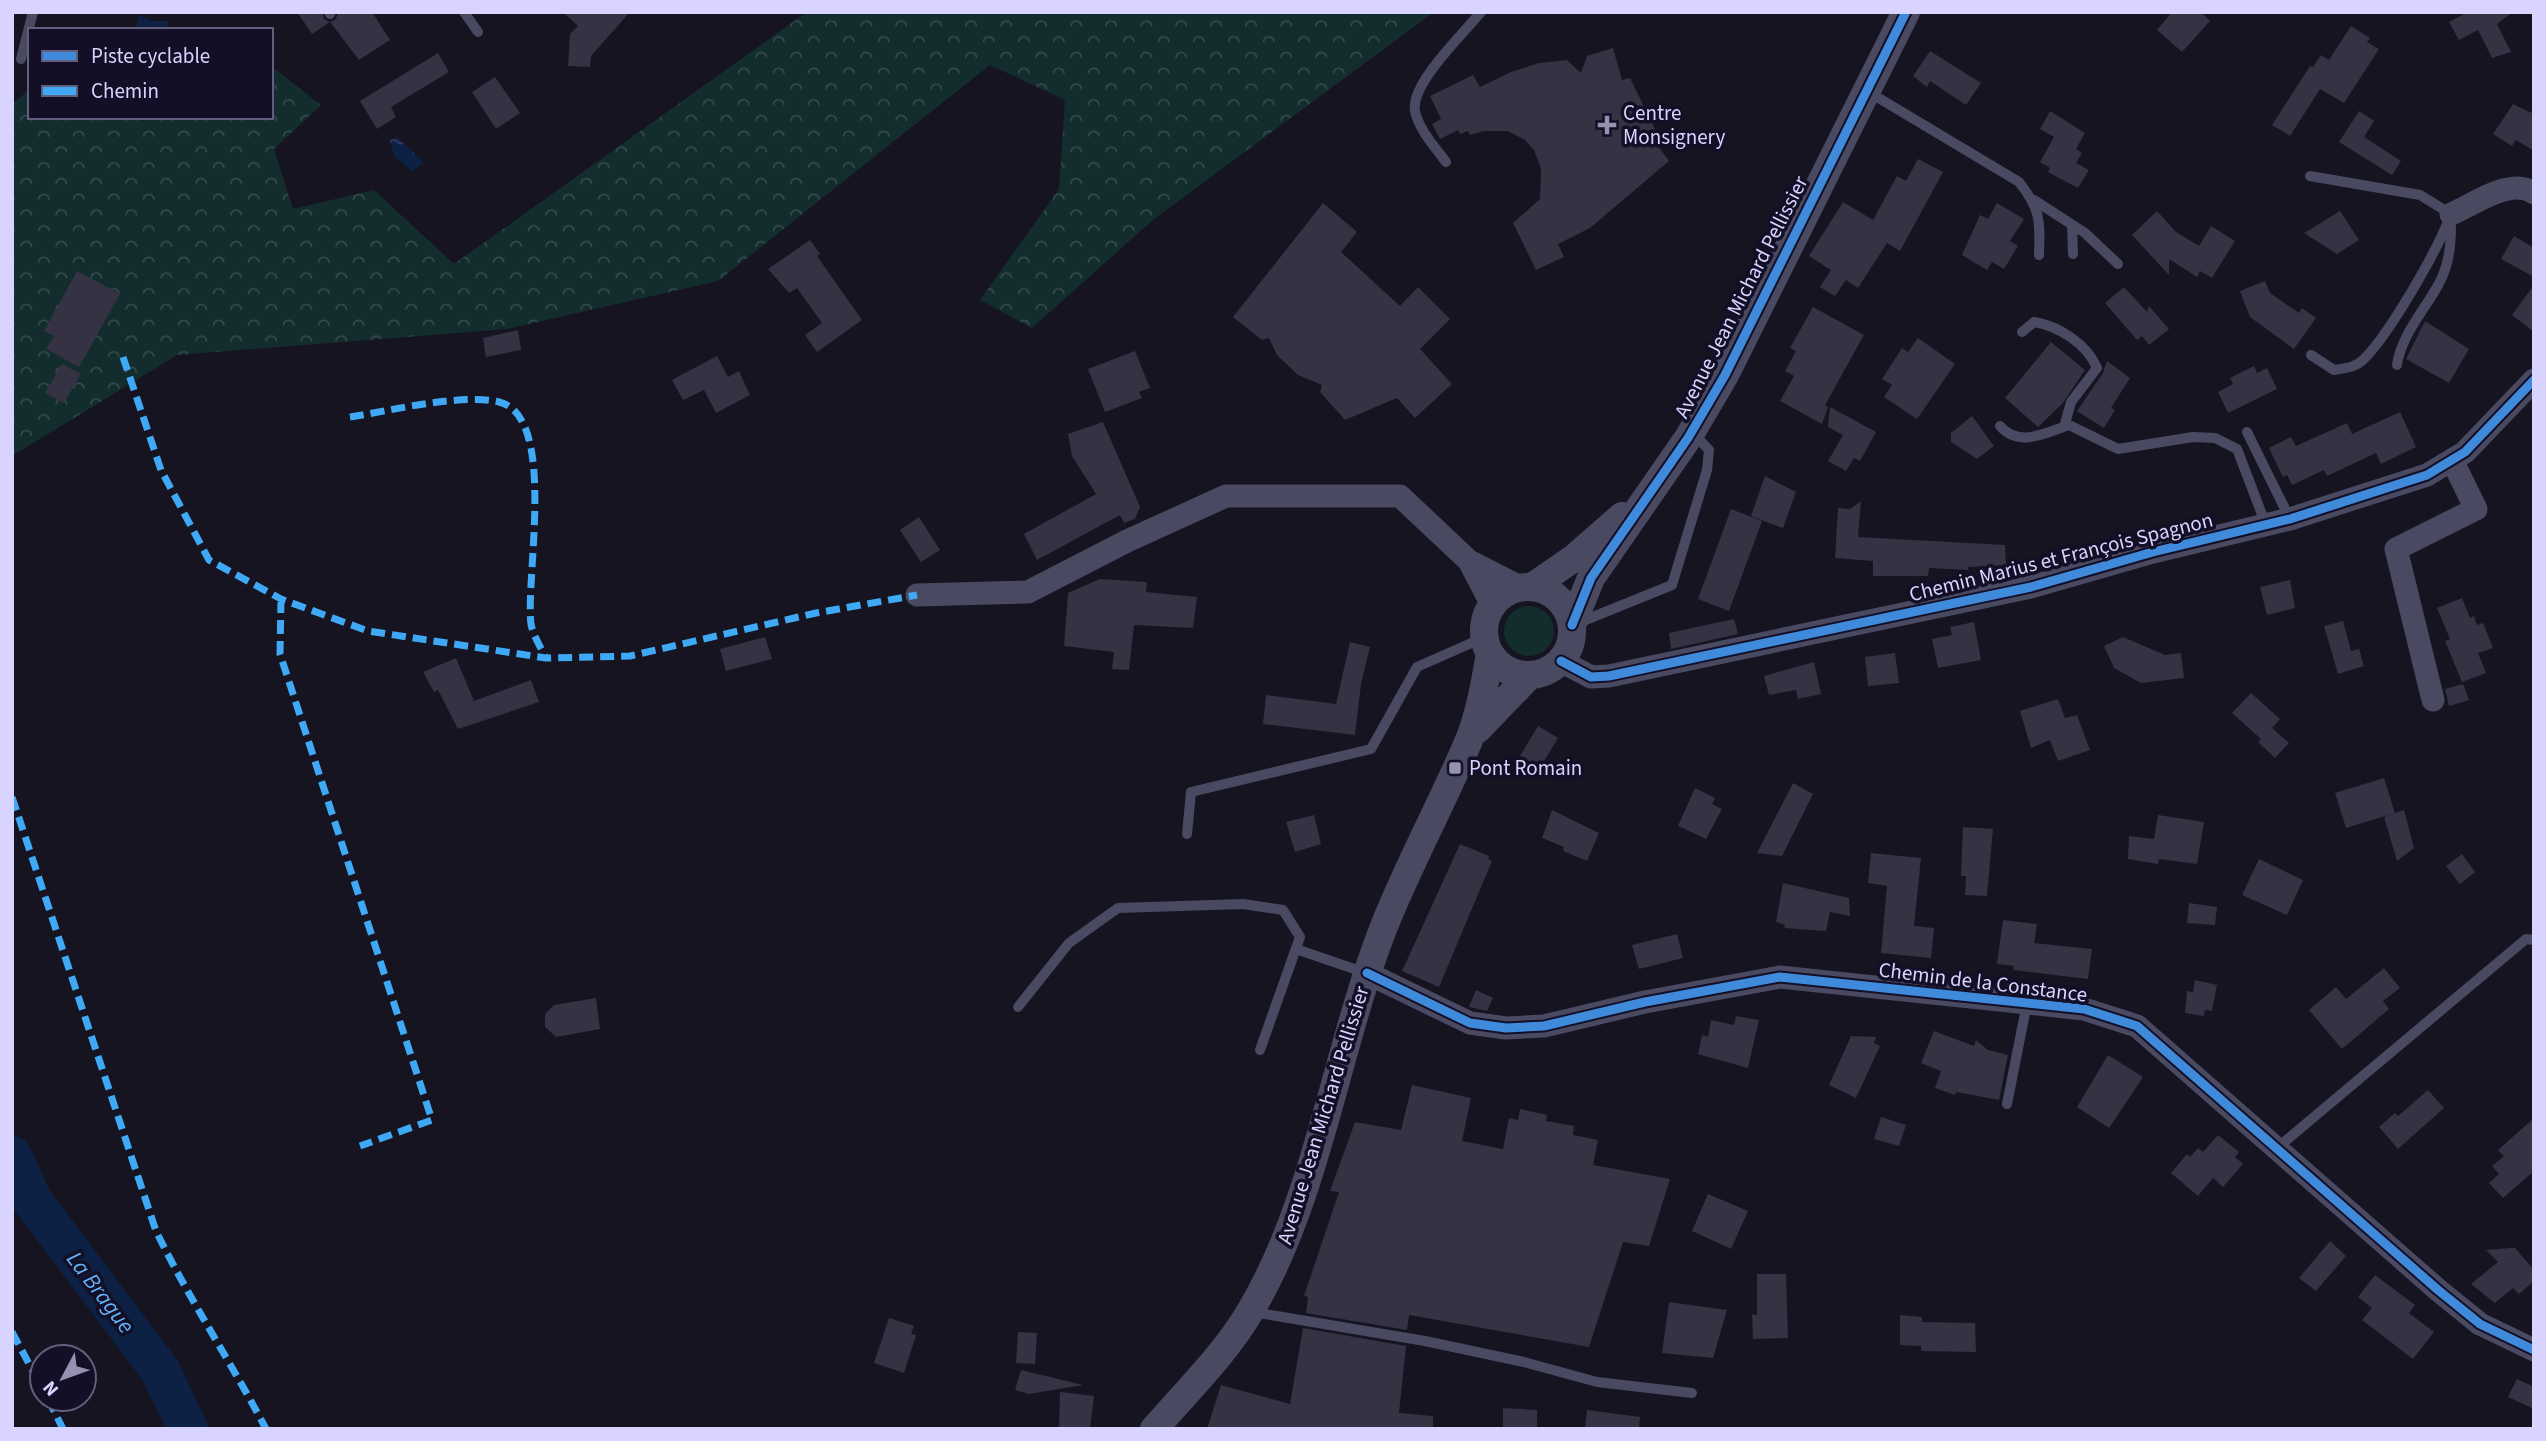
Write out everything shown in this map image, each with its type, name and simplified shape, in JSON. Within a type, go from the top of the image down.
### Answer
[{"type":"street","name":"Avenue Jean Michard Pellissier","points":[[1572,625],[1591,578],[1692,432],[1725,375],[1906,12]]},
{"type":"street","points":[[2451,214],[2510,187],[2527,189],[2534,193]]},
{"type":"street","name":"Chemin Marius et François Spagnon","points":[[1561,661],[1591,677],[1609,676],[2031,587],[2153,552],[2290,519],[2427,475],[2465,452],[2534,380]]},
{"type":"street","points":[[2433,700],[2396,549],[2476,509],[2452,460]]},
{"type":"street","name":"Avenue Jean Michard Pellissier","points":[[1526,587],[1574,558],[1653,488]]},
{"type":"street","points":[[917,595],[1028,592],[1127,541],[1226,496],[1400,496],[1469,561],[1526,587]]},
{"type":"street","points":[[1469,561],[1492,605]]},
{"type":"street","points":[[1526,587],[1544,589],[1563,603],[1572,625],[1572,638],[1561,661],[1541,673],[1530,675],[1507,669],[1488,645],[1485,626],[1492,605],[1510,590],[1526,587]]},
{"type":"street","name":"Avenue Jean Michard Pellissier","points":[[1154,1429],[1207,1369],[1251,1311],[1278,1258],[1367,973],[1394,901],[1469,740],[1482,698],[1488,645]]},
{"type":"street","name":"Avenue Jean Michard Pellissier","points":[[1469,740],[1530,675]]},
{"type":"street","name":"Chemin de la Constance","points":[[1367,973],[1469,1023],[1506,1028],[1544,1026],[1645,1002],[1780,977],[2084,1009],[2137,1026],[2480,1324],[2534,1350]]},
{"type":"lane","points":[[464,12],[478,32]]},
{"type":"lane","points":[[1446,163],[1424,132],[1415,109],[1418,88],[1481,12]]},
{"type":"lane","points":[[20,59],[28,30]]},
{"type":"lane","points":[[1866,90],[2019,183],[2032,199],[2040,218],[2039,255]]},
{"type":"lane","points":[[2310,176],[2420,195],[2451,214]]},
{"type":"lane","points":[[2032,199],[2085,233],[2118,264]]},
{"type":"lane","points":[[2311,355],[2334,370],[2353,367],[2364,359],[2391,321],[2443,236],[2451,214]]},
{"type":"lane","points":[[2397,365],[2399,349],[2439,284],[2451,251],[2451,214]]},
{"type":"lane","points":[[2071,225],[2075,239],[2074,254]]},
{"type":"lane","points":[[2022,331],[2034,321],[2050,325],[2091,353],[2097,368],[2071,401],[2064,427]]},
{"type":"lane","points":[[2000,426],[2008,436],[2020,439],[2070,425],[2118,449],[2193,438],[2216,438],[2237,449],[2266,525]]},
{"type":"lane","points":[[1572,625],[1672,586],[1707,470],[1709,450],[1692,432]]},
{"type":"lane","points":[[2247,432],[2290,519]]},
{"type":"lane","points":[[1187,834],[1191,792],[1371,749],[1416,667],[1488,645]]},
{"type":"lane","points":[[1018,1007],[1069,943],[1118,908],[1243,904],[1283,910],[1300,937],[1260,1050]]},
{"type":"lane","points":[[2277,1148],[2526,939],[2534,940]]},
{"type":"lane","points":[[1296,949],[1367,973]]},
{"type":"lane","points":[[2007,1104],[2027,1003]]},
{"type":"lane","points":[[1251,1311],[1425,1341],[1524,1362],[1597,1382],[1692,1393]]},
{"type":"green space","points":[[807,12],[1434,12],[1154,219],[1032,328],[980,300],[1059,189],[1065,100],[990,65],[718,281],[507,329],[177,355],[12,456],[12,104],[28,91],[28,119],[273,119],[273,68],[321,105],[274,149],[293,209],[374,190],[454,264]]},
{"type":"green space","points":[[1529,606],[1546,614],[1554,631],[1546,648],[1529,656],[1512,648],[1504,631],[1512,614]]},
{"type":"water","points":[[139,15],[151,21],[168,21],[168,28],[136,28]]},
{"type":"water","points":[[398,138],[424,163],[412,171],[395,157],[389,140]]},
{"type":"building","points":[[297,12],[323,12],[324,19],[330,22],[312,34]]},
{"type":"building","points":[[339,12],[372,12],[390,40],[359,60],[330,22],[335,20]]},
{"type":"building","points":[[563,12],[630,12],[591,56],[590,67],[568,66],[570,34],[578,26]]},
{"type":"building","points":[[2172,12],[2201,12],[2210,21],[2182,52],[2157,30]]},
{"type":"building","points":[[2468,12],[2513,12],[2497,24],[2511,52],[2492,58],[2478,30],[2459,40],[2449,22]]},
{"type":"building","points":[[2351,26],[2370,38],[2367,42],[2379,49],[2344,103],[2320,89],[2290,136],[2272,125],[2310,66],[2313,67],[2321,55],[2329,60]]},
{"type":"building","points":[[1613,48],[1622,80],[1630,78],[1655,129],[1649,134],[1669,161],[1590,228],[1558,244],[1564,257],[1536,270],[1513,223],[1540,199],[1541,168],[1534,150],[1525,140],[1508,131],[1483,131],[1470,135],[1468,131],[1460,134],[1458,130],[1440,139],[1432,124],[1441,119],[1430,96],[1473,75],[1480,87],[1511,72],[1539,63],[1567,60],[1581,73],[1587,56]]},
{"type":"building","points":[[1930,51],[1981,83],[1966,105],[1930,81],[1927,87],[1913,76]]},
{"type":"building","points":[[438,53],[449,72],[391,107],[396,117],[377,129],[360,101]]},
{"type":"building","points":[[495,77],[520,113],[496,129],[472,92]]},
{"type":"building","points":[[2513,104],[2534,114],[2534,151],[2516,140],[2512,146],[2493,134]]},
{"type":"building","points":[[2050,111],[2085,133],[2076,149],[2082,153],[2076,163],[2089,170],[2078,188],[2048,172],[2050,168],[2040,162],[2054,137],[2040,129]]},
{"type":"building","points":[[2359,111],[2374,121],[2364,137],[2401,161],[2392,175],[2339,142]]},
{"type":"building","points":[[1918,159],[1943,172],[1900,251],[1887,243],[1858,288],[1846,280],[1835,296],[1820,287],[1831,270],[1809,256],[1843,202],[1873,220],[1897,176],[1906,181]]},
{"type":"building","points":[[1323,203],[1357,232],[1341,252],[1400,306],[1418,287],[1450,319],[1420,349],[1452,384],[1415,418],[1397,398],[1345,420],[1320,392],[1322,385],[1298,375],[1277,355],[1269,338],[1262,340],[1233,317]]},
{"type":"building","points":[[1997,203],[2024,219],[2010,241],[2018,246],[2004,269],[1992,262],[1987,270],[1962,255],[1980,215],[1988,219]]},
{"type":"building","points":[[2157,211],[2176,232],[2199,246],[2211,226],[2235,241],[2212,278],[2200,271],[2197,277],[2169,259],[2169,275],[2132,235]]},
{"type":"building","points":[[2340,211],[2359,240],[2337,254],[2304,233]]},
{"type":"building","points":[[2514,236],[2534,248],[2534,277],[2501,259]]},
{"type":"building","points":[[810,240],[820,254],[817,256],[862,320],[817,352],[805,335],[822,323],[797,288],[789,293],[768,269]]},
{"type":"building","points":[[77,271],[120,294],[79,367],[46,349],[54,336],[44,331]]},
{"type":"building","points":[[2265,281],[2270,293],[2299,313],[2302,308],[2316,318],[2294,349],[2250,317],[2240,291]]},
{"type":"building","points":[[2534,285],[2534,332],[2512,315]]},
{"type":"building","points":[[2124,287],[2147,312],[2149,306],[2169,329],[2149,345],[2142,336],[2137,340],[2105,303]]},
{"type":"building","points":[[1813,307],[1864,335],[1825,405],[1828,407],[1822,424],[1780,401],[1794,376],[1785,371],[1796,351],[1790,348]]},
{"type":"building","points":[[2425,321],[2469,349],[2449,383],[2406,359]]},
{"type":"building","points":[[518,330],[521,350],[486,357],[483,338]]},
{"type":"building","points":[[1918,338],[1955,364],[1917,419],[1884,397],[1892,385],[1882,379],[1902,348],[1908,352]]},
{"type":"building","points":[[2051,342],[2085,370],[2063,403],[2038,427],[2005,398]]},
{"type":"building","points":[[1135,351],[1150,388],[1139,392],[1142,398],[1105,412],[1088,369]]},
{"type":"building","points":[[717,356],[728,377],[739,371],[750,395],[716,413],[704,390],[683,400],[672,380]]},
{"type":"building","points":[[2107,361],[2130,378],[2111,408],[2115,410],[2104,428],[2077,411],[2103,373]]},
{"type":"building","points":[[62,364],[81,374],[64,403],[45,393]]},
{"type":"building","points":[[2254,366],[2257,373],[2267,368],[2277,389],[2228,413],[2218,392],[2233,384],[2230,378]]},
{"type":"building","points":[[1830,407],[1876,432],[1860,461],[1854,458],[1846,471],[1828,461],[1843,435],[1828,427]]},
{"type":"building","points":[[2400,412],[2416,447],[2381,464],[2376,453],[2327,476],[2324,470],[2292,485],[2287,475],[2283,477],[2269,448],[2291,437],[2296,446],[2347,423],[2352,434]]},
{"type":"building","points":[[1972,416],[1994,446],[1977,459],[1951,442],[1951,433]]},
{"type":"building","points":[[1103,422],[1140,507],[1135,519],[1124,523],[1120,515],[1037,560],[1024,534],[1096,494],[1072,456],[1068,434]]},
{"type":"building","points":[[1765,476],[1796,492],[1783,528],[1751,516]]},
{"type":"building","points":[[1861,501],[1858,537],[2005,545],[2006,565],[1968,567],[1968,570],[1929,568],[1928,576],[1873,576],[1873,561],[1835,558],[1838,508],[1850,509]]},
{"type":"building","points":[[1731,509],[1762,521],[1729,611],[1698,599]]},
{"type":"building","points":[[919,517],[940,550],[921,562],[900,530]]},
{"type":"building","points":[[1100,579],[1147,582],[1146,592],[1197,597],[1193,628],[1134,625],[1129,670],[1112,669],[1114,652],[1064,646],[1068,593]]},
{"type":"building","points":[[2290,580],[2295,608],[2267,615],[2260,587]]},
{"type":"building","points":[[2462,598],[2470,618],[2474,616],[2477,625],[2483,623],[2493,648],[2478,653],[2486,673],[2462,682],[2445,641],[2450,639],[2437,608]]},
{"type":"building","points":[[1734,619],[1738,634],[1671,649],[1669,633]]},
{"type":"building","points":[[2343,621],[2351,651],[2359,649],[2364,666],[2338,674],[2324,626]]},
{"type":"building","points":[[1974,622],[1981,660],[1938,668],[1932,639],[1952,635],[1950,627]]},
{"type":"building","points":[[765,637],[772,659],[726,671],[720,649]]},
{"type":"building","points":[[2123,637],[2165,655],[2181,653],[2184,678],[2141,683],[2114,668],[2104,646]]},
{"type":"building","points":[[1350,642],[1370,647],[1361,684],[1355,735],[1263,724],[1266,695],[1336,704]]},
{"type":"building","points":[[1895,653],[1899,683],[1868,686],[1865,657]]},
{"type":"building","points":[[456,658],[474,701],[531,680],[539,702],[458,729],[438,690],[434,692],[423,672]]},
{"type":"building","points":[[1814,662],[1821,694],[1798,699],[1796,690],[1769,695],[1764,676]]},
{"type":"building","points":[[2463,684],[2469,700],[2449,706],[2445,689]]},
{"type":"building","points":[[2251,693],[2280,719],[2272,728],[2289,743],[2275,758],[2258,742],[2261,739],[2232,713]]},
{"type":"building","points":[[2058,699],[2065,718],[2077,715],[2090,750],[2058,761],[2050,740],[2031,748],[2020,711]]},
{"type":"building","points":[[1538,726],[1558,738],[1540,768],[1520,756]]},
{"type":"building","points":[[2384,778],[2395,813],[2346,828],[2335,793]]},
{"type":"building","points":[[1793,783],[1813,794],[1782,856],[1757,853]]},
{"type":"building","points":[[1695,788],[1715,798],[1712,804],[1722,809],[1706,839],[1678,826]]},
{"type":"building","points":[[1552,810],[1599,833],[1587,861],[1542,838]]},
{"type":"building","points":[[2404,810],[2414,848],[2397,861],[2384,817]]},
{"type":"building","points":[[1314,815],[1321,844],[1295,852],[1286,822]]},
{"type":"building","points":[[2158,815],[2204,822],[2197,864],[2159,859],[2158,864],[2128,859],[2129,836],[2154,839]]},
{"type":"building","points":[[1963,827],[1993,829],[1987,896],[1965,895],[1966,876],[1961,876]]},
{"type":"building","points":[[1460,844],[1489,856],[1488,859],[1492,861],[1439,987],[1402,971]]},
{"type":"building","points":[[1871,853],[1921,858],[1914,926],[1934,928],[1931,958],[1881,953],[1887,886],[1868,883]]},
{"type":"building","points":[[2462,854],[2475,872],[2460,884],[2446,866]]},
{"type":"building","points":[[2259,859],[2303,880],[2287,915],[2242,895]]},
{"type":"building","points":[[1783,883],[1849,898],[1850,916],[1830,912],[1826,931],[1784,928],[1785,925],[1776,922]]},
{"type":"building","points":[[2189,903],[2217,907],[2215,925],[2187,923]]},
{"type":"building","points":[[2003,920],[2037,924],[2034,943],[2092,949],[2088,979],[2013,970],[2014,966],[1997,964]]},
{"type":"building","points":[[1677,934],[1683,958],[1639,969],[1632,945]]},
{"type":"building","points":[[2384,968],[2400,988],[2383,1001],[2389,1009],[2342,1049],[2309,1010],[2336,987],[2346,999]]},
{"type":"building","points":[[2195,980],[2217,985],[2212,1011],[2205,1010],[2204,1016],[2185,1013],[2187,991],[2193,992]]},
{"type":"building","points":[[1476,990],[1493,998],[1487,1011],[1469,1007]]},
{"type":"building","points":[[596,998],[600,1029],[556,1037],[545,1027],[545,1014],[554,1005]]},
{"type":"building","points":[[1736,1016],[1759,1020],[1748,1068],[1698,1054],[1702,1035],[1708,1037],[1711,1020],[1734,1025]]},
{"type":"building","points":[[1934,1031],[1974,1046],[1976,1040],[1988,1050],[2008,1055],[1999,1100],[1956,1092],[1955,1095],[1935,1088],[1941,1071],[1921,1063]]},
{"type":"building","points":[[1851,1036],[1876,1037],[1874,1043],[1880,1046],[1856,1098],[1829,1085]]},
{"type":"building","points":[[2108,1055],[2143,1077],[2109,1128],[2077,1107]]},
{"type":"building","points":[[1412,1085],[1471,1098],[1462,1141],[1503,1149],[1509,1118],[1518,1120],[1520,1109],[1547,1115],[1546,1121],[1574,1126],[1573,1135],[1598,1140],[1593,1165],[1670,1179],[1649,1246],[1623,1242],[1589,1347],[1409,1315],[1407,1330],[1306,1313],[1308,1297],[1304,1296],[1339,1192],[1330,1191],[1355,1122],[1401,1130]]},
{"type":"building","points":[[2428,1090],[2444,1108],[2398,1149],[2379,1127],[2395,1113],[2398,1116]]},
{"type":"building","points":[[1881,1117],[1906,1125],[1899,1146],[1874,1139]]},
{"type":"building","points":[[2534,1118],[2534,1171],[2503,1198],[2489,1183],[2499,1174],[2492,1166],[2504,1156],[2498,1150]]},
{"type":"building","points":[[2218,1135],[2239,1152],[2235,1157],[2243,1164],[2223,1187],[2213,1178],[2198,1196],[2171,1173],[2187,1154],[2190,1157],[2198,1148],[2203,1152]]},
{"type":"building","points":[[1708,1194],[1748,1211],[1731,1249],[1692,1231]]},
{"type":"building","points":[[2330,1241],[2346,1256],[2316,1291],[2299,1278]]},
{"type":"building","points":[[2515,1248],[2534,1270],[2534,1281],[2519,1294],[2513,1288],[2495,1303],[2471,1284],[2498,1262],[2486,1250]]},
{"type":"building","points":[[1757,1274],[1786,1274],[1788,1338],[1753,1339],[1752,1314],[1757,1315]]},
{"type":"building","points":[[2375,1275],[2415,1305],[2409,1313],[2434,1332],[2413,1359],[2362,1320],[2372,1308],[2358,1297]]},
{"type":"building","points":[[1669,1302],[1727,1310],[1713,1358],[1662,1353]]},
{"type":"building","points":[[1900,1315],[1922,1317],[1922,1322],[1975,1323],[1976,1352],[1921,1351],[1921,1346],[1900,1345]]},
{"type":"building","points":[[889,1318],[914,1326],[911,1334],[916,1335],[904,1373],[874,1363]]},
{"type":"building","points":[[1303,1328],[1406,1346],[1399,1413],[1433,1416],[1433,1429],[1207,1429],[1221,1385],[1290,1404]]},
{"type":"building","points":[[1018,1332],[1037,1333],[1035,1364],[1016,1363]]},
{"type":"building","points":[[1021,1370],[1083,1385],[1029,1394],[1015,1390]]},
{"type":"building","points":[[2517,1379],[2534,1387],[2534,1409],[2508,1397]]},
{"type":"building","points":[[1060,1392],[1094,1396],[1090,1429],[1059,1429]]},
{"type":"building","points":[[1503,1408],[1537,1410],[1537,1429],[1503,1429]]},
{"type":"building","points":[[1587,1410],[1640,1417],[1639,1429],[1585,1429]]},
{"type":"waterway","name":"La Brague","points":[[12,1156],[32,1200],[160,1370],[188,1429]]},
{"type":"marked path","points":[[123,357],[161,470],[209,560],[281,599],[368,631],[546,658],[630,656],[816,613],[917,595]]},
{"type":"marked path","points":[[350,417],[465,400],[499,402],[517,414],[528,436],[533,466],[535,501],[531,624],[546,658]]},
{"type":"marked path","points":[[281,599],[280,654],[432,1120],[360,1146]]},
{"type":"marked path","points":[[12,797],[156,1231],[266,1429]]},
{"type":"marked path","points":[[12,1332],[28,1362]]},
{"type":"marked path","points":[[55,1413],[63,1429]]},
{"type":"cycle path","points":[[1572,625],[1591,578],[1688,438],[1725,375],[1906,12]]},
{"type":"cycle path","points":[[1561,661],[1591,677],[1609,676],[2031,587],[2153,552],[2290,519],[2427,475],[2465,452],[2534,380]]},
{"type":"cycle path","points":[[1367,973],[1470,1023],[1506,1028],[1544,1026],[1645,1002],[1780,977],[2084,1009],[2137,1026],[2438,1290],[2480,1324],[2534,1350]]},
{"type":"place","name":"Centre Monsignery","points":[[1607,125]]},
{"type":"place","name":"Pont Romain","points":[[1455,768]]}]
